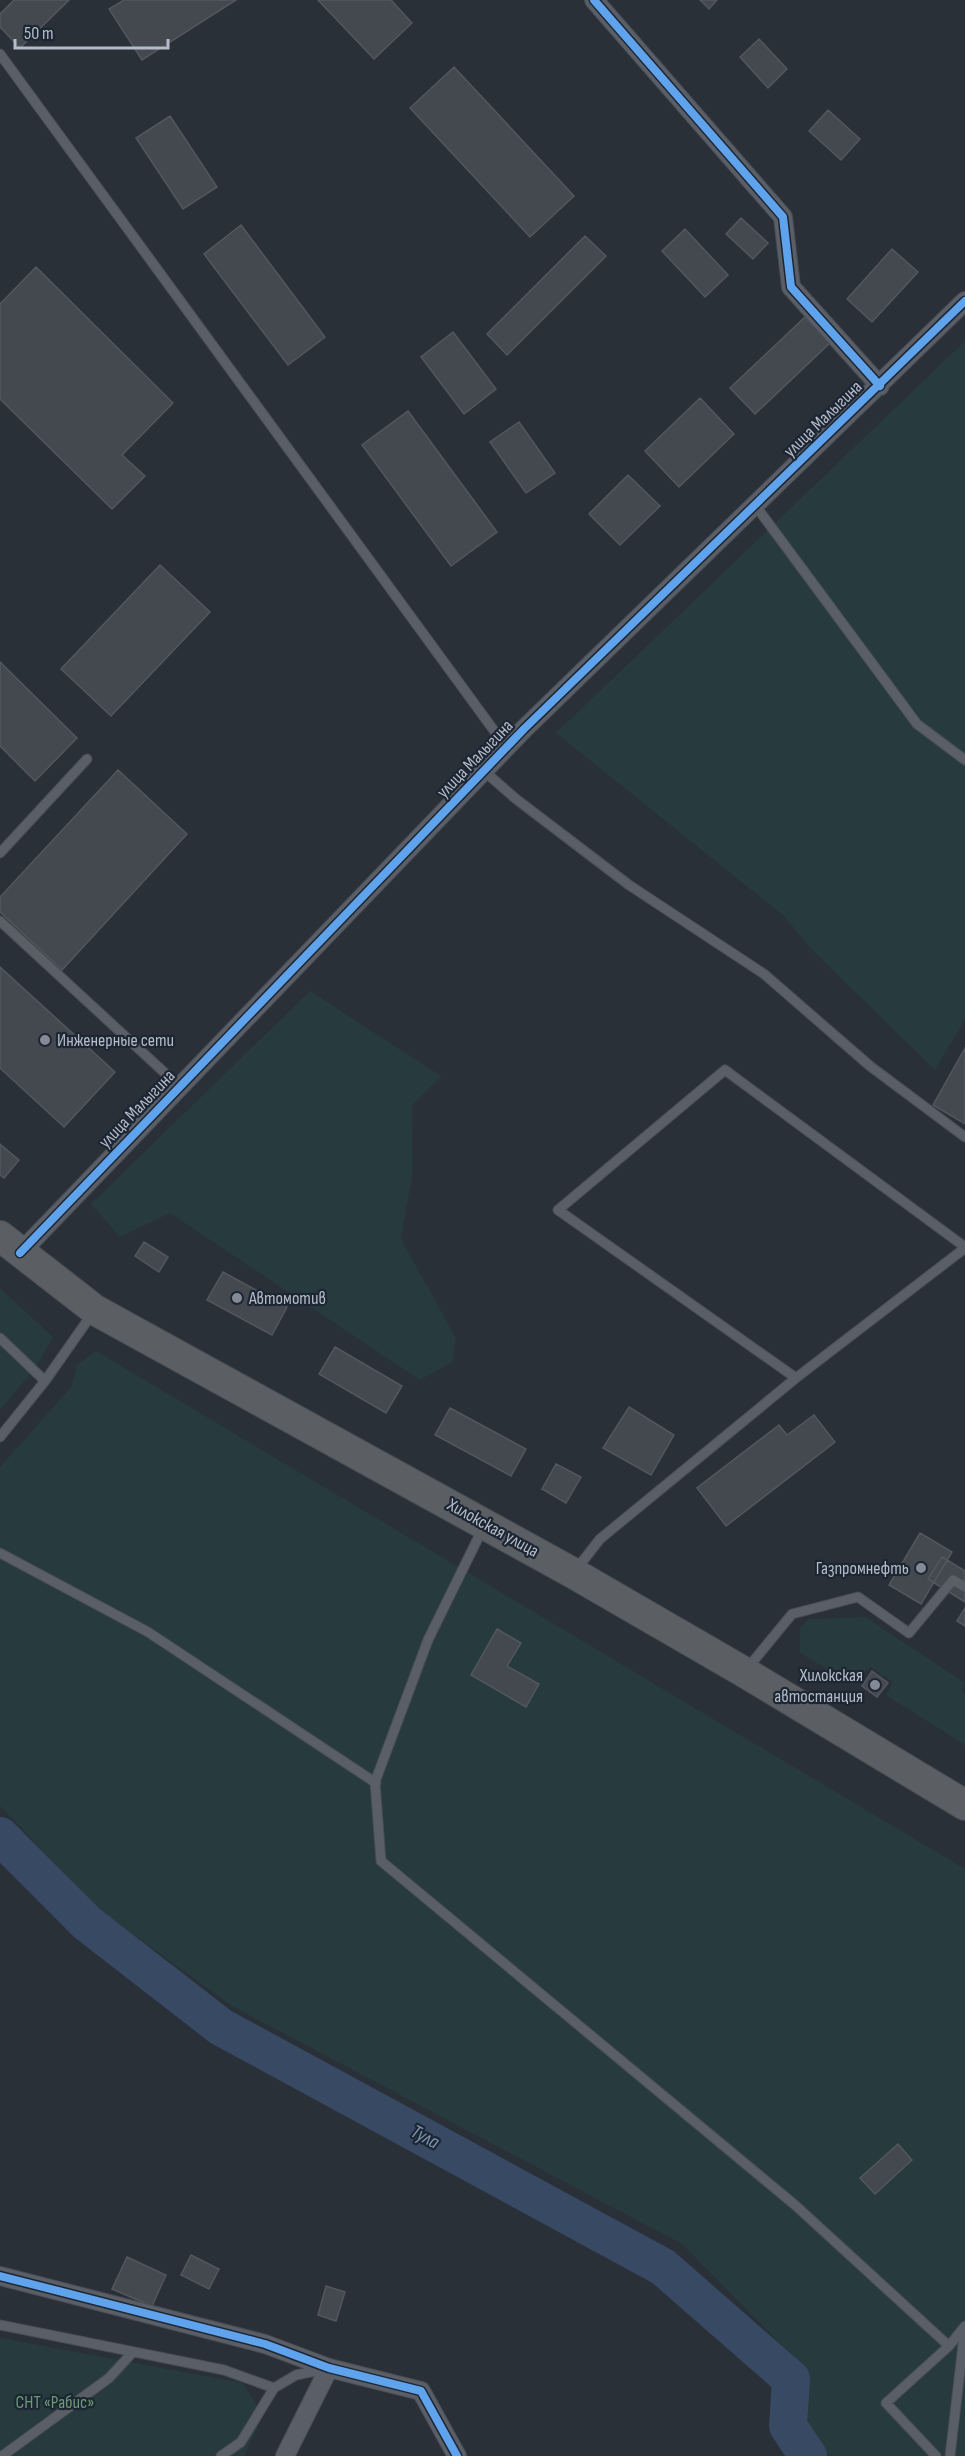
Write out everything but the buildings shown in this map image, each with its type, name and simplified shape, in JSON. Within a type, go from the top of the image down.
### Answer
[{"type":"highway","name":"Хилокская улица","points":[[10,1244],[95,1310],[573,1573],[744,1672],[965,1805]]},
{"type":"street","points":[[594,0],[783,217],[791,287],[880,386]]},
{"type":"street","name":"улица Малыгина","points":[[10,1244],[179,1086],[506,747],[965,301]]},
{"type":"street","points":[[0,2276],[265,2344],[329,2368],[421,2391],[457,2456]]},
{"type":"street","points":[[285,2456],[329,2368]]},
{"type":"lane","points":[[0,54],[506,747]]},
{"type":"lane","points":[[755,505],[917,724],[965,760]]},
{"type":"lane","points":[[0,853],[87,759]]},
{"type":"lane","points":[[484,771],[516,799],[629,885],[764,974],[870,1066],[965,1137]]},
{"type":"lane","points":[[0,921],[179,1086]]},
{"type":"lane","points":[[573,1573],[600,1539],[796,1378],[965,1248],[725,1070],[558,1210],[796,1378]]},
{"type":"lane","points":[[0,1437],[45,1381],[95,1310]]},
{"type":"lane","points":[[0,1338],[45,1381]]},
{"type":"lane","points":[[486,1524],[428,1640],[375,1783],[381,1861],[795,2205],[949,2346]]},
{"type":"lane","points":[[0,1553],[148,1632],[375,1783]]},
{"type":"lane","points":[[744,1672],[792,1614],[858,1597],[909,1632],[953,1580],[965,1587]]},
{"type":"lane","points":[[0,2325],[224,2370],[274,2388]]},
{"type":"lane","points":[[936,2456],[886,2403],[949,2346],[965,2327]]},
{"type":"lane","points":[[950,2456],[965,2327]]},
{"type":"lane","points":[[2,2456],[108,2378],[133,2352]]},
{"type":"lane","points":[[221,2456],[241,2442],[274,2388],[296,2375],[329,2368]]},
{"type":"green space","points":[[965,341],[965,1019],[935,1070],[810,948],[785,917],[556,733]]},
{"type":"green space","points":[[310,991],[441,1076],[412,1105],[413,1171],[401,1239],[456,1338],[452,1362],[420,1380],[170,1213],[120,1237],[91,1204]]},
{"type":"green space","points":[[0,1288],[53,1337],[36,1367],[0,1410]]},
{"type":"green space","points":[[96,1351],[965,1869],[965,2456],[828,2456],[808,2425],[808,2372],[682,2244],[232,2006],[101,1911],[0,1806],[0,1467],[72,1386],[77,1365]]},
{"type":"green space","points":[[865,1617],[965,1683],[961,1691],[965,1694],[965,1745],[886,1695],[893,1682],[870,1667],[852,1684],[800,1653],[800,1628],[809,1619]]},
{"type":"green space","name":"СНТ «Рабис»","points":[[0,2338],[243,2383],[263,2416],[244,2456],[0,2456]]},
{"type":"waterway","name":"Тула","points":[[0,1836],[87,1923],[221,2027],[663,2267],[791,2379],[788,2426],[808,2456]]},
{"type":"cycle path","points":[[594,0],[783,217],[791,287],[880,386]]},
{"type":"cycle path","points":[[20,1253],[524,729],[965,301]]},
{"type":"cycle path","points":[[0,2276],[265,2344],[329,2368],[421,2391],[457,2456]]},
{"type":"place","name":"Инженерные сети","points":[[45,1040]]},
{"type":"place","name":"Автомотив","points":[[237,1298]]},
{"type":"place","name":"Газпромнефть","points":[[921,1568]]},
{"type":"place","name":"Хилокская автостанция","points":[[875,1685]]}]
